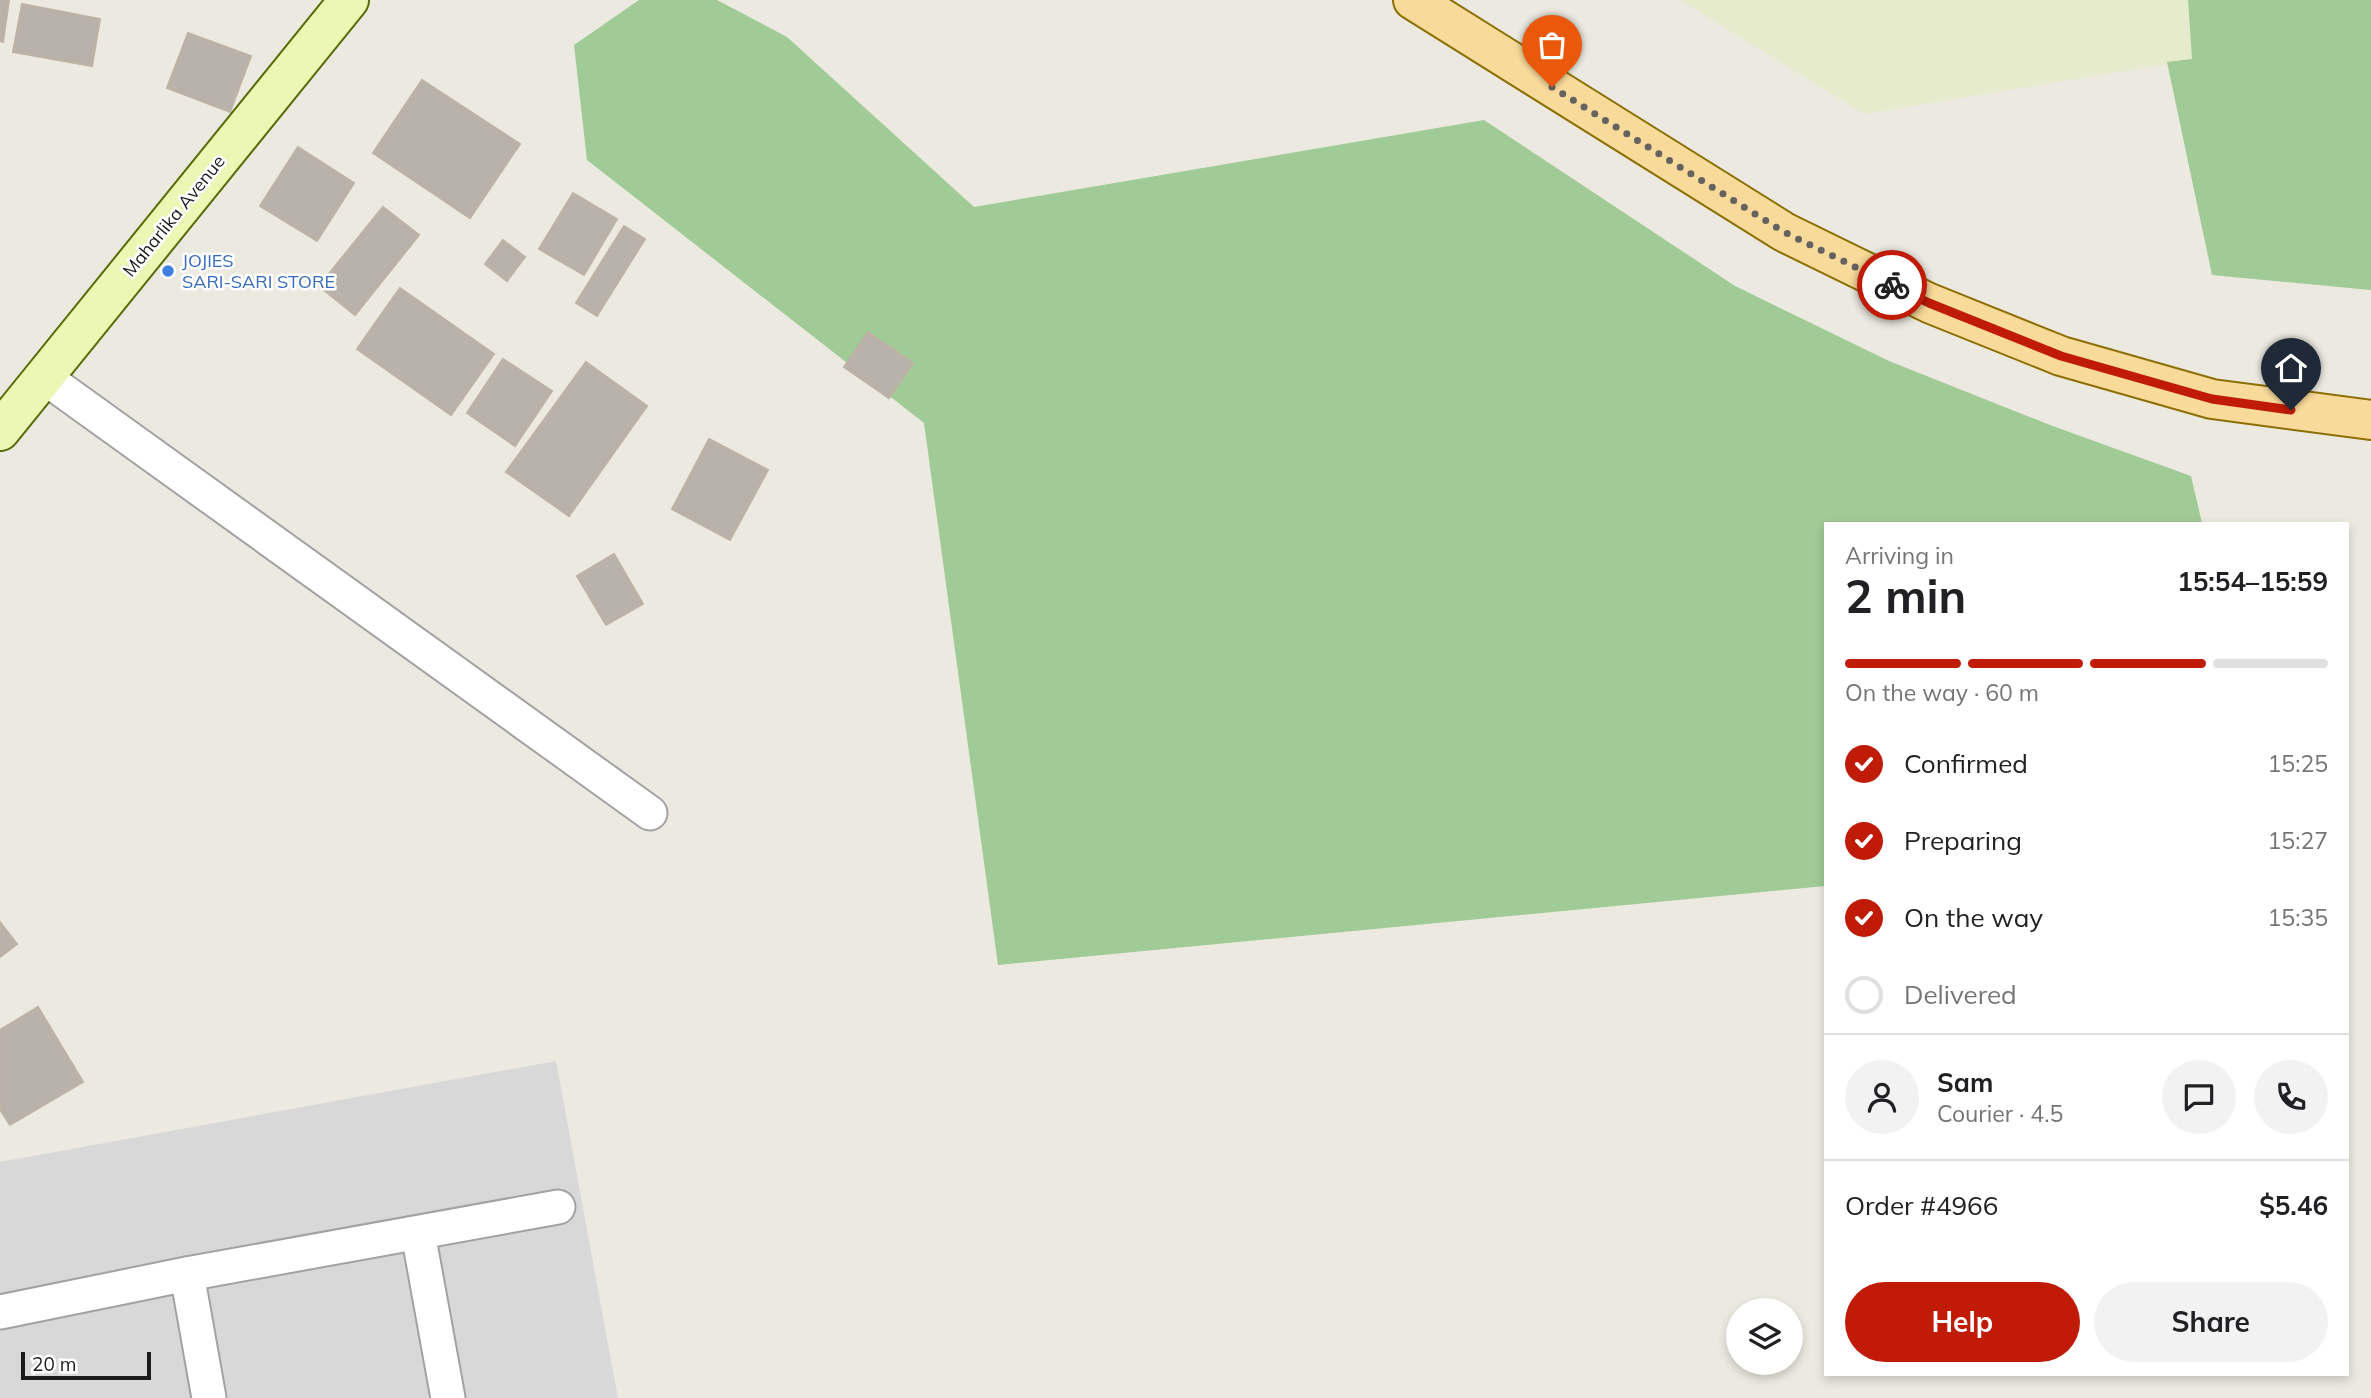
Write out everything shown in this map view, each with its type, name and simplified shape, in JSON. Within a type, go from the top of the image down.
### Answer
[{"type":"main road","name":"Maharlika Avenue","points":[[0,431],[349,0]]},
{"type":"main road","points":[[1413,0],[1784,232],[1929,303],[2061,356],[2212,399],[2371,420]]},
{"type":"street","points":[[44,377],[650,813]]},
{"type":"street","points":[[0,1312],[187,1274],[558,1207]]},
{"type":"street","points":[[418,1233],[448,1398]]},
{"type":"street","points":[[187,1274],[209,1398]]},
{"type":"shaded area","points":[[556,1061],[618,1398],[0,1398],[0,1162]]},
{"type":"green space","points":[[639,0],[717,0],[787,37],[974,207],[1484,120],[1735,286],[1889,361],[2050,425],[2191,476],[2202,522],[1824,522],[1824,886],[998,965],[924,423],[587,160],[574,45]]},
{"type":"green space","points":[[1680,0],[2188,0],[2192,60],[1864,114]]},
{"type":"green space","points":[[2188,0],[2371,0],[2371,290],[2212,275],[2167,62],[2192,59]]},
{"type":"building","points":[[0,0],[9,0],[3,42],[0,41]]},
{"type":"building","points":[[22,4],[100,19],[92,66],[13,52]]},
{"type":"building","points":[[188,33],[251,56],[230,112],[167,88]]},
{"type":"building","points":[[422,80],[520,144],[470,218],[373,153]]},
{"type":"building","points":[[298,147],[354,183],[317,241],[260,206]]},
{"type":"building","points":[[573,193],[617,219],[584,275],[539,249]]},
{"type":"building","points":[[383,207],[419,235],[355,315],[319,286]]},
{"type":"building","points":[[624,226],[645,239],[597,316],[576,303]]},
{"type":"building","points":[[503,240],[525,257],[507,281],[485,264]]},
{"type":"building","points":[[400,288],[494,354],[451,415],[357,349]]},
{"type":"building","points":[[868,332],[913,363],[889,398],[844,367]]},
{"type":"building","points":[[503,359],[552,391],[515,446],[467,413]]},
{"type":"building","points":[[586,362],[647,406],[569,516],[506,472]]},
{"type":"building","points":[[709,439],[768,470],[730,540],[672,509]]},
{"type":"building","points":[[614,554],[643,604],[606,625],[577,576]]},
{"type":"building","points":[[0,922],[17,944],[0,957]]},
{"type":"building","points":[[38,1007],[83,1082],[10,1125],[0,1109],[0,1030]]},
{"type":"way so far","points":[[1552,87],[1784,232],[1892,285]]},
{"type":"place","name":"JOJIES SARI-SARI STORE","points":[[168,271]]},
{"type":"route","points":[[1892,285],[1929,303],[2061,356],[2212,399],[2291,410]]}]
